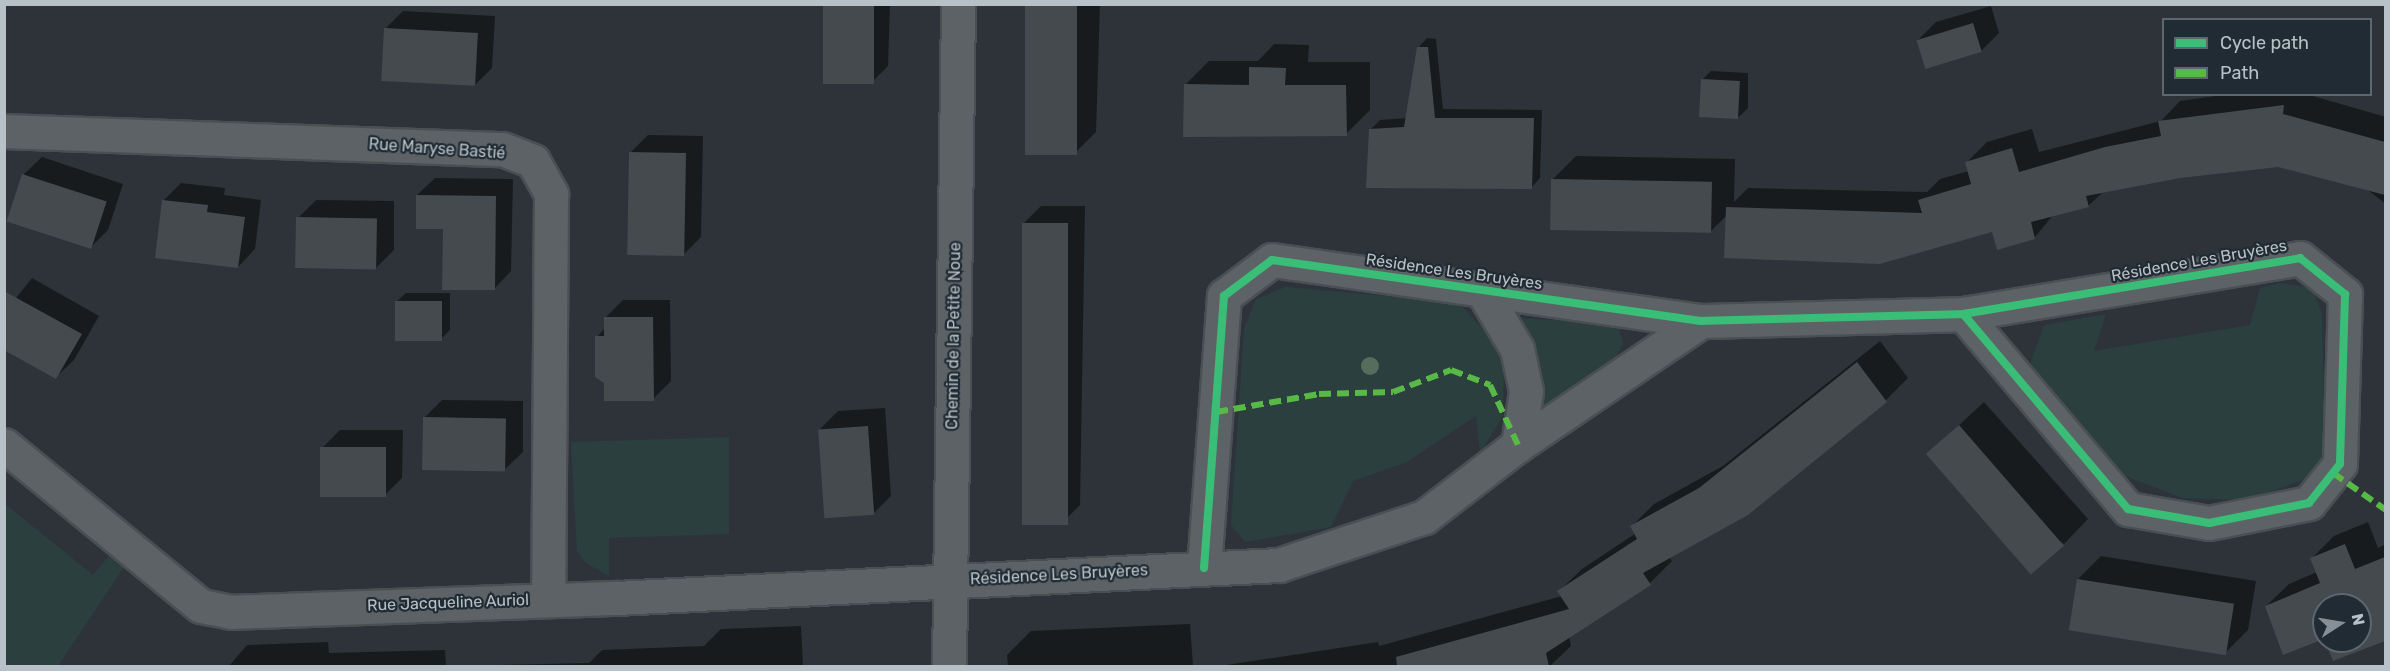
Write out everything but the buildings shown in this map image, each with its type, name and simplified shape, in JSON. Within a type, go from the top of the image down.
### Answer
[{"type":"street","name":"Chemin de la Petite Noue","points":[[949,666],[958,4]]},
{"type":"street","name":"Rue Maryse Bastié","points":[[4,131],[502,150],[533,161],[552,194],[548,599]]},
{"type":"street","name":"Résidence Les Bruyères","points":[[1204,568],[1224,296],[1272,260],[1701,321],[1964,314],[2300,258],[2345,294],[2340,464],[2309,503],[2209,523],[2128,509],[1964,314]]},
{"type":"street","points":[[1482,290],[1517,348],[1526,391],[1518,445]]},
{"type":"street","name":"Résidence Les Bruyères","points":[[950,581],[1279,565],[1424,517],[1518,445],[1701,321]]},
{"type":"street","name":"Rue Jacqueline Auriol","points":[[4,445],[201,606],[231,612],[950,581]]},
{"type":"green space","points":[[2280,283],[2312,288],[2322,313],[2325,454],[2315,476],[2247,500],[2182,498],[2123,475],[2030,364],[2044,325],[2106,314],[2094,351],[2250,325],[2260,288]]},
{"type":"green space","points":[[1285,287],[1458,302],[1485,331],[1504,364],[1503,416],[1480,453],[1476,416],[1407,462],[1353,481],[1331,527],[1245,542],[1231,525],[1244,329],[1256,299]]},
{"type":"green space","points":[[1515,318],[1618,323],[1623,344],[1613,362],[1539,411]]},
{"type":"green space","points":[[729,437],[729,534],[609,538],[609,576],[586,563],[577,551],[571,442]]},
{"type":"green space","points":[[4,503],[93,575],[113,551],[124,567],[58,666],[5,666]]},
{"type":"marked path","points":[[1216,412],[1319,394],[1393,392],[1451,370],[1490,385],[1518,445]]},
{"type":"marked path","points":[[2333,473],[2386,510]]},
{"type":"cycle path","points":[[1204,568],[1224,296],[1272,260],[1701,321],[1963,314],[2300,258],[2345,294],[2340,464],[2309,503],[2209,523],[2128,509],[1963,314]]}]
